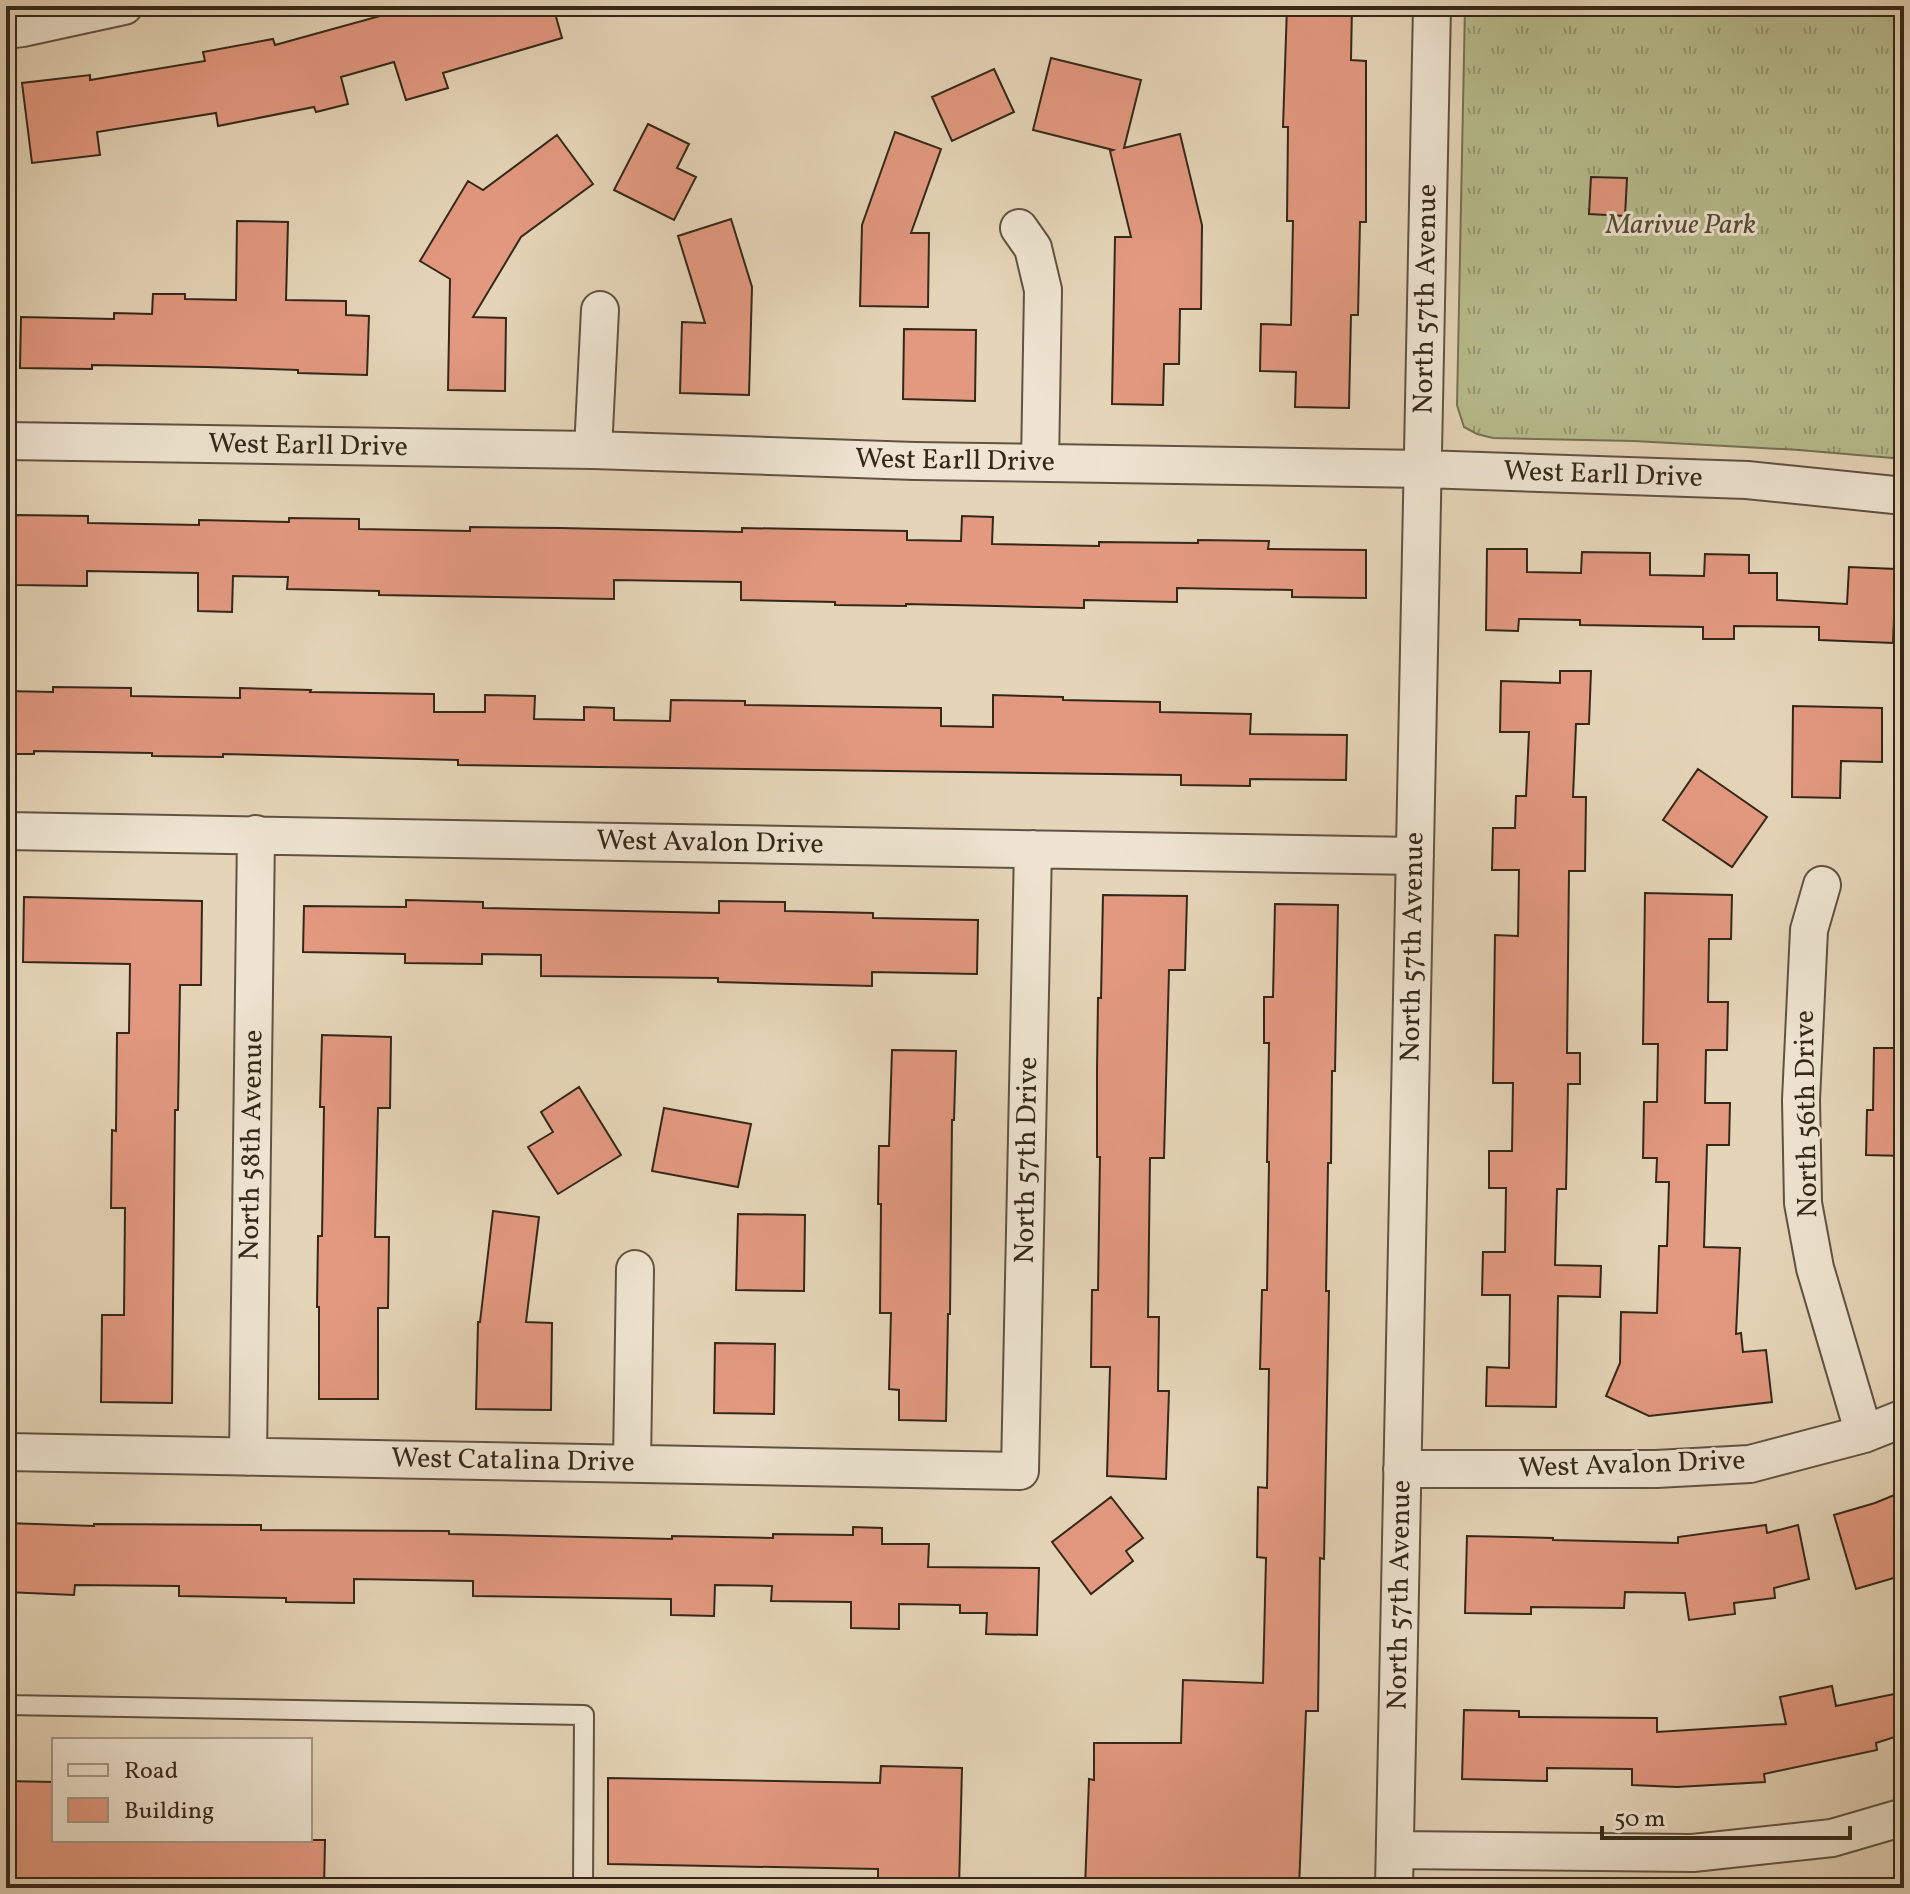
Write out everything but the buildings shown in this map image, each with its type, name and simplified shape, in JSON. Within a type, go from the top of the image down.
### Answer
[{"type":"street","points":[[6,30],[124,6]]},
{"type":"street","name":"North 57th Avenue","points":[[1394,1888],[1432,6]]},
{"type":"street","points":[[1019,228],[1033,248],[1043,290],[1040,463]]},
{"type":"street","points":[[593,450],[600,310]]},
{"type":"street","name":"West Earll Drive","points":[[6,441],[593,450],[1040,463],[1423,469],[1747,480],[1904,496]]},
{"type":"street","name":"West Avalon Drive","points":[[6,831],[1415,856]]},
{"type":"street","name":"North 58th Avenue","points":[[248,1457],[256,834]]},
{"type":"street","name":"North 57th Drive","points":[[1020,1471],[1033,849]]},
{"type":"street","name":"North 56th Drive","points":[[1822,885],[1809,930],[1801,1100],[1803,1203],[1815,1268],[1864,1434]]},
{"type":"street","points":[[632,1463],[635,1269]]},
{"type":"street","name":"West Avalon Drive","points":[[1402,1469],[1656,1469],[1750,1464],[1864,1434],[1904,1418]]},
{"type":"street","name":"West Catalina Drive","points":[[6,1452],[1020,1471]]},
{"type":"street","points":[[1395,1850],[1693,1853],[1832,1838],[1904,1817]]},
{"type":"lane","points":[[6,1705],[584,1715],[583,1888]]},
{"type":"green space","name":"Marivue Park","points":[[1465,6],[1904,6],[1904,459],[1634,441],[1493,438],[1464,427],[1457,405]]}]
